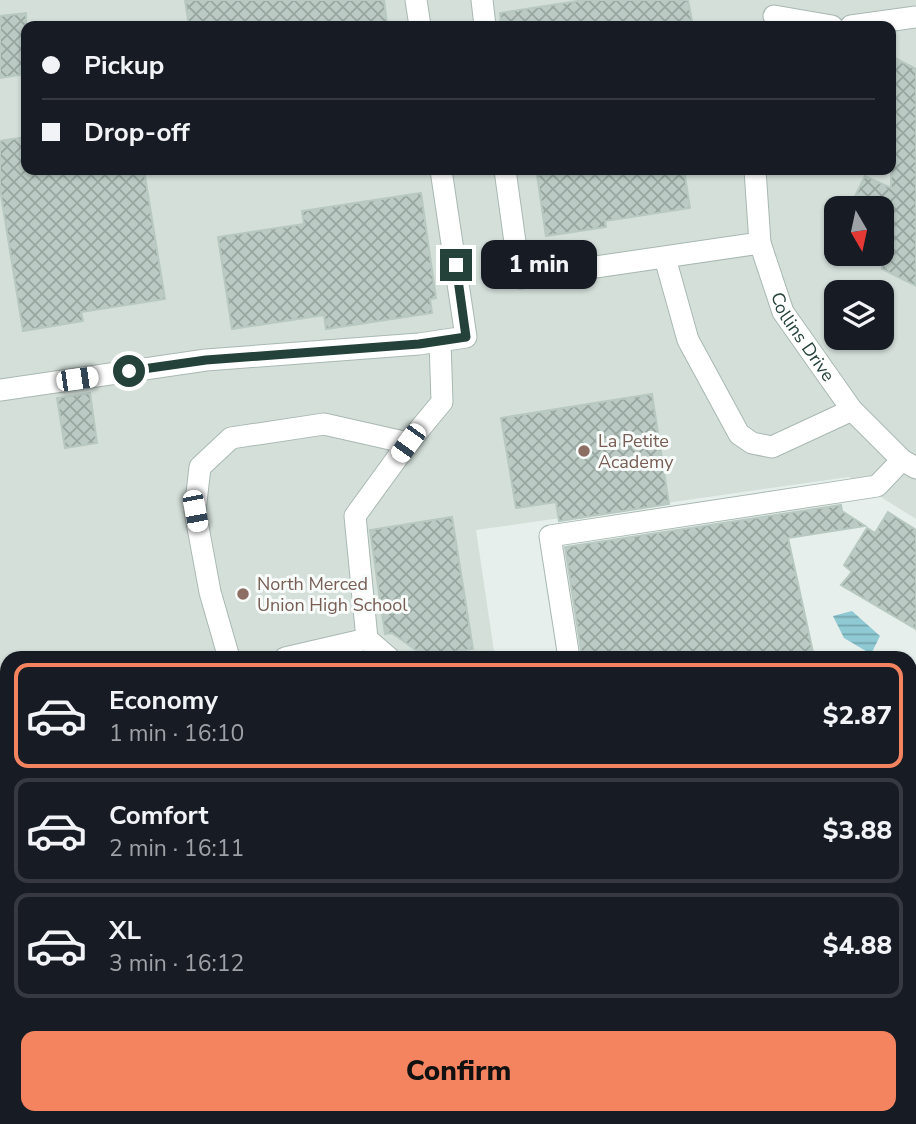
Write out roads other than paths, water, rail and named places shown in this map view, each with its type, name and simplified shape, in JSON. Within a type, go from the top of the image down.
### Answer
[{"type":"street","points":[[416,0],[419,21]]},
{"type":"street","points":[[482,0],[484,21]]},
{"type":"street","points":[[775,14],[808,21]]},
{"type":"street","points":[[887,21],[916,17]]},
{"type":"street","points":[[0,390],[206,360],[466,337],[442,175]]},
{"type":"street","points":[[506,175],[520,278],[760,243]]},
{"type":"street","name":"Collins Drive","points":[[755,175],[760,243],[783,312],[852,410],[909,464]]},
{"type":"street","points":[[665,258],[688,340],[739,434],[752,443],[772,447],[852,410]]},
{"type":"street","points":[[381,651],[368,639],[355,516],[408,443],[442,402],[440,341]]},
{"type":"street","points":[[227,651],[210,592],[195,511],[200,467],[231,438],[324,424],[408,443]]},
{"type":"street","points":[[568,651],[550,536],[877,486],[909,464]]},
{"type":"street","points":[[316,651],[368,639]]},
{"type":"water","points":[[852,611],[880,636],[872,651],[866,651],[844,638],[833,616]]},
{"type":"place","name":"La Petite Academy","points":[[584,451]]},
{"type":"place","name":"North Merced Union High School","points":[[243,594]]}]
